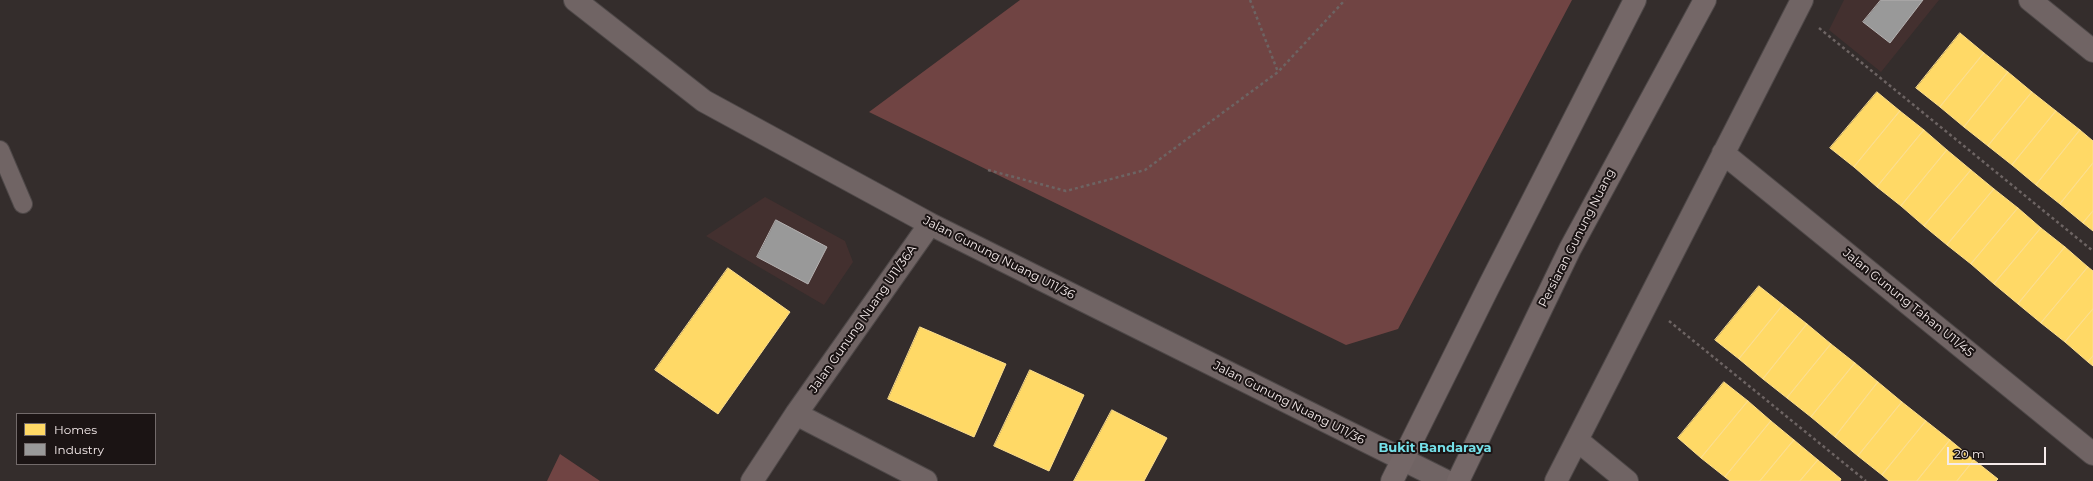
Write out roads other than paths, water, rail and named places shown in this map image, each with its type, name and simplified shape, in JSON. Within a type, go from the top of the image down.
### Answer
[{"type":"street","name":"Jalan Gunung Nuang U11/36","points":[[575,0],[704,101],[930,224],[1446,481]]},
{"type":"street","points":[[1392,481],[1492,279],[1635,0]]},
{"type":"street","name":"Persiaran Gunung Nuang","points":[[1458,481],[1570,249],[1705,0]]},
{"type":"street","points":[[2030,0],[2093,51]]},
{"type":"street","points":[[1556,481],[1799,5]]},
{"type":"street","name":"Jalan Gunung Tahan U11/45","points":[[1723,153],[2093,454]]},
{"type":"street","name":"Jalan Gunung Nuang U11/36A","points":[[752,481],[796,414],[930,224]]},
{"type":"street","points":[[796,414],[926,481]]},
{"type":"street","points":[[1577,440],[1627,481]]},
{"type":"lane","points":[[0,150],[23,204]]},
{"type":"district","name":"Bukit Bandaraya","points":[[1435,448]]}]
